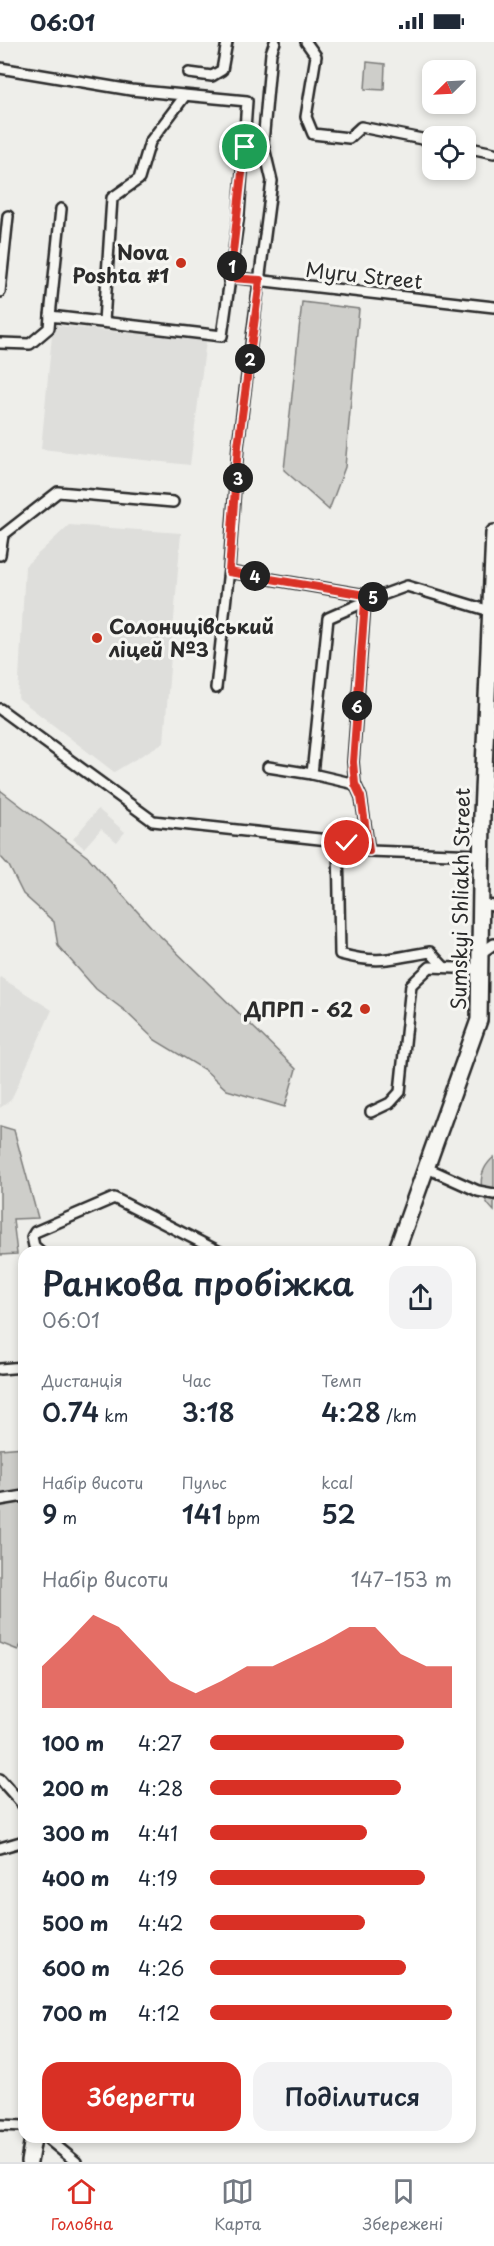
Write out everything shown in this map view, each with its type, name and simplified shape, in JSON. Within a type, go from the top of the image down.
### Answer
[{"type":"main road","name":"Sumskyi Shliakh Street","points":[[398,1246],[479,1020],[481,953],[487,905],[481,855],[488,815],[490,611],[494,533]]},
{"type":"main road","points":[[29,2162],[32,2143]]},
{"type":"street","points":[[189,73],[212,76],[222,69],[226,42]]},
{"type":"street","points":[[216,688],[229,572],[238,446],[272,181],[263,143],[271,53],[275,42]]},
{"type":"street","points":[[308,44],[316,56],[306,117],[313,135],[349,138],[361,127],[422,139]]},
{"type":"street","points":[[0,68],[184,97],[247,101],[239,214],[222,336],[50,316]]},
{"type":"street","points":[[104,322],[112,198],[139,179],[150,142],[184,97]]},
{"type":"street","points":[[476,149],[494,153]]},
{"type":"street","points":[[0,343],[30,344],[49,328],[61,209]]},
{"type":"street","points":[[0,292],[8,216]]},
{"type":"street","name":"Myru Street","points":[[230,278],[494,307]]},
{"type":"street","points":[[0,555],[3,535],[58,492],[173,502]]},
{"type":"street","points":[[229,572],[377,597]]},
{"type":"street","points":[[312,774],[328,618],[407,586],[490,611]]},
{"type":"street","points":[[365,602],[353,762],[355,784],[361,797],[369,851]]},
{"type":"street","points":[[0,709],[153,821],[338,841],[369,851],[481,855]]},
{"type":"street","points":[[268,767],[355,784]]},
{"type":"street","points":[[338,841],[340,954],[367,961],[390,961],[397,957],[429,952],[443,966]]},
{"type":"street","points":[[481,953],[494,944]]},
{"type":"street","points":[[370,1112],[390,1103],[400,1092],[411,985],[430,967],[481,969]]},
{"type":"street","points":[[427,1168],[472,1189],[494,1194]]},
{"type":"street","points":[[34,1246],[32,1237],[42,1227],[114,1198],[208,1246]]},
{"type":"street","points":[[0,1369],[18,1368]]},
{"type":"street","points":[[0,1500],[18,1497]]},
{"type":"street","points":[[0,1779],[18,1799]]},
{"type":"street","points":[[0,1848],[18,1843]]},
{"type":"street","points":[[0,2125],[18,2126]]},
{"type":"street","points":[[53,2143],[76,2162]]},
{"type":"shaded area","points":[[367,62],[385,64],[384,90],[365,89]]},
{"type":"shaded area","points":[[302,302],[359,309],[345,467],[329,510],[284,470]]},
{"type":"shaded area","points":[[53,325],[206,341],[190,465],[41,449]]},
{"type":"shaded area","name":"Солоницівський ліцей №3","points":[[69,525],[181,533],[164,742],[114,772],[18,698],[25,566]]},
{"type":"shaded area","points":[[0,790],[89,858],[155,931],[296,1069],[285,1107],[227,1090],[205,1070],[155,1040],[124,1010],[96,989],[58,946],[54,922],[23,894],[9,866],[0,856]]},
{"type":"shaded area","points":[[98,809],[125,832],[117,842],[101,829],[84,848],[73,839]]},
{"type":"shaded area","points":[[0,977],[52,1010],[11,1100],[0,1108]]},
{"type":"shaded area","points":[[0,1126],[14,1130],[38,1218],[13,1219],[17,1254],[0,1255]]},
{"type":"shaded area","points":[[494,1157],[494,1211],[485,1198],[481,1184],[484,1170]]},
{"type":"shaded area","points":[[18,1448],[18,1650],[0,1643],[0,1449]]},
{"type":"place","name":"Nova Poshta #1","points":[[181,263]]},
{"type":"place","name":"Солоницівський ліцей №3","points":[[97,638]]},
{"type":"place","name":"ДПРП - 62","points":[[365,1009]]},
{"type":"route","points":[[245,147],[230,278],[260,280],[238,446],[229,572],[377,597],[365,602],[353,762],[355,784],[361,797],[369,851],[347,843]]}]
